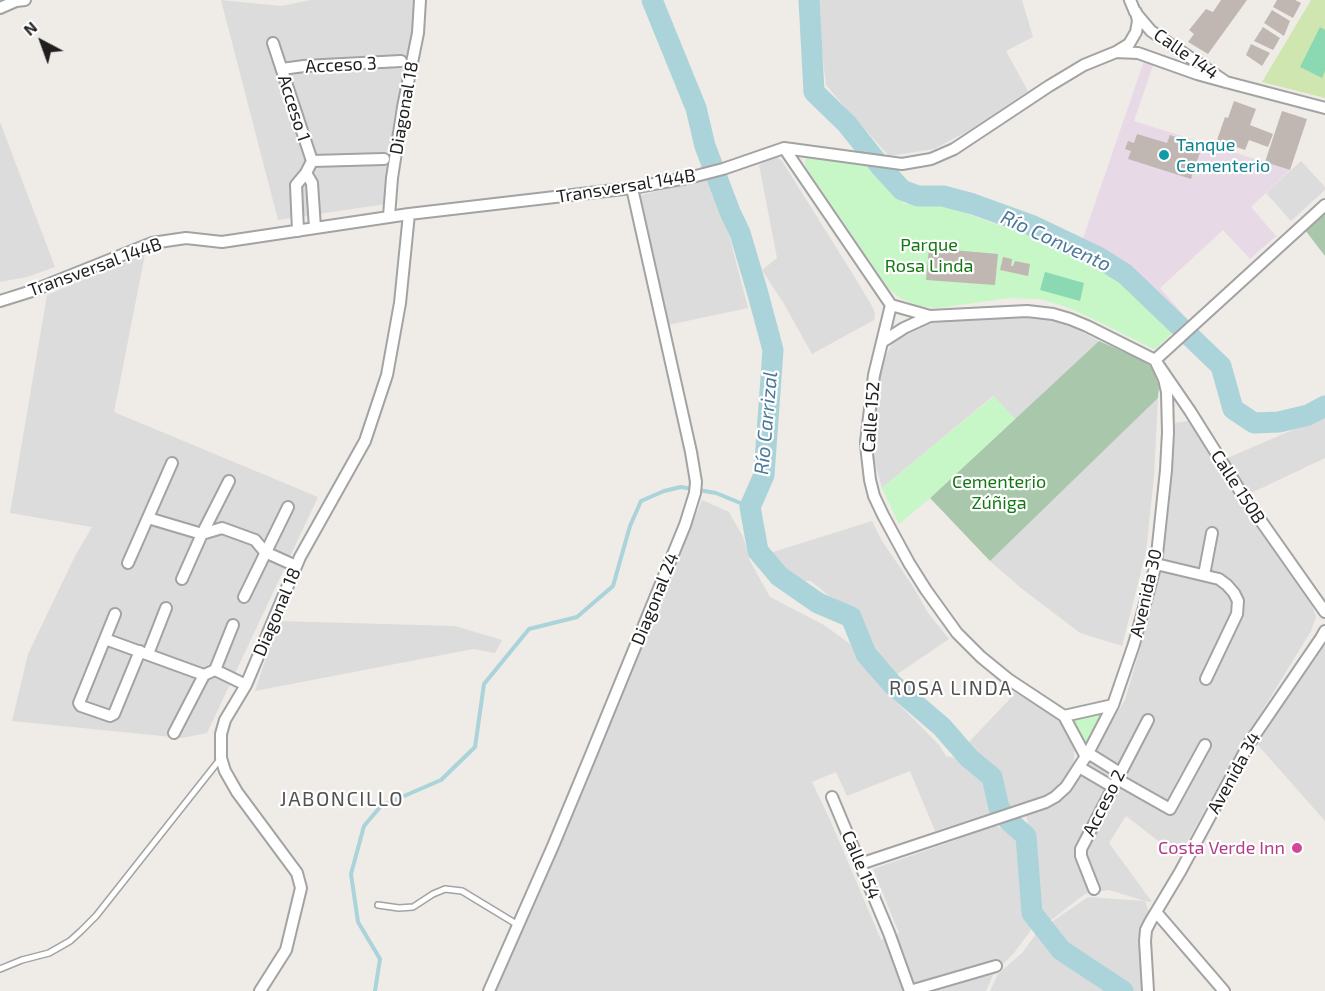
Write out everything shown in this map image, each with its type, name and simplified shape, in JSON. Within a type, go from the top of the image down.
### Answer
[{"type":"street","points":[[0,8],[25,0]]},
{"type":"street","name":"Diagonal 18","points":[[389,216],[392,178],[403,107],[418,33],[420,0]]},
{"type":"street","name":"Calle 144","points":[[1130,0],[1151,31],[1227,82],[1325,108]]},
{"type":"street","points":[[1116,52],[1129,44],[1136,32],[1138,21],[1136,12]]},
{"type":"street","name":"Acceso 1","points":[[273,44],[312,161],[296,185],[298,231]]},
{"type":"street","name":"Transversal 144B","points":[[0,301],[32,291],[152,243],[186,238],[222,242],[389,216],[632,188],[723,169],[784,148],[902,164],[931,159],[954,149],[1084,65],[1116,52],[1138,53],[1227,82]]},
{"type":"street","name":"Acceso 3","points":[[282,69],[401,62]]},
{"type":"street","points":[[784,148],[891,305],[930,316],[1040,312],[1070,319],[1155,360],[1325,204]]},
{"type":"street","points":[[312,161],[384,159]]},
{"type":"street","points":[[306,173],[312,183],[315,228]]},
{"type":"street","name":"Diagonal 24","points":[[489,991],[595,746],[685,525],[695,493],[696,482],[691,452],[632,188]]},
{"type":"street","name":"Diagonal 18","points":[[220,758],[221,734],[225,720],[246,685],[296,566],[369,430],[388,364],[400,303],[409,214]]},
{"type":"street","name":"Calle 152","points":[[891,305],[873,384],[867,442],[870,480],[874,496],[926,590],[957,633],[973,650],[1008,679],[1064,716],[1084,759]]},
{"type":"street","points":[[882,342],[904,328],[930,316]]},
{"type":"street","name":"Avenida 30","points":[[860,864],[1046,802],[1060,793],[1084,759],[1113,705],[1137,633],[1156,564],[1166,470],[1168,402],[1167,386],[1155,360]]},
{"type":"street","name":"Calle 150B","points":[[1155,360],[1242,494],[1325,612]]},
{"type":"street","points":[[128,563],[172,463]]},
{"type":"street","points":[[182,579],[229,481]]},
{"type":"street","points":[[244,597],[288,507]]},
{"type":"street","points":[[148,518],[202,534],[222,528],[255,540],[265,552],[296,566]]},
{"type":"street","points":[[1204,575],[1212,532]]},
{"type":"street","points":[[1156,564],[1219,579],[1234,593],[1238,601],[1237,614],[1206,679]]},
{"type":"street","points":[[115,614],[79,702],[81,706],[110,716],[114,714],[166,608]]},
{"type":"street","points":[[174,733],[233,626]]},
{"type":"street","name":"Avenida 34","points":[[1148,991],[1146,930],[1250,742],[1325,631]]},
{"type":"street","points":[[105,639],[246,685]]},
{"type":"street","points":[[1064,716],[1113,705]]},
{"type":"street","name":"Acceso 2","points":[[1094,889],[1081,856],[1081,849],[1148,720]]},
{"type":"street","points":[[1084,759],[1170,809],[1205,745]]},
{"type":"street","points":[[220,758],[237,792],[297,873],[301,888],[286,950],[260,991]]},
{"type":"street","points":[[1084,759],[1117,780]]},
{"type":"street","name":"Calle 154","points":[[832,796],[889,933],[910,991]]},
{"type":"street","points":[[1156,912],[1224,991]]},
{"type":"street","points":[[910,991],[996,966]]},
{"type":"lane","points":[[0,969],[49,953],[81,931],[96,916],[220,758]]},
{"type":"lane","points":[[378,905],[399,908],[414,907],[433,894],[445,890],[462,891],[518,925]]},
{"type":"shaded area","points":[[221,0],[281,6],[311,0],[415,0],[413,35],[394,116],[386,204],[278,220]]},
{"type":"shaded area","points":[[816,0],[1022,0],[1033,37],[1006,51],[1028,91],[970,130],[934,149],[889,156],[826,85]]},
{"type":"shaded area","points":[[1144,61],[1153,65],[1134,121],[1290,170],[1251,207],[1276,236],[1250,259],[1223,230],[1160,288],[1188,320],[1183,325],[1119,263],[1081,244]]},
{"type":"shaded area","points":[[0,122],[55,267],[27,277],[0,282]]},
{"type":"shaded area","points":[[777,157],[782,161],[849,268],[875,314],[874,320],[812,354],[762,270],[777,258],[759,165]]},
{"type":"shaded area","points":[[1301,161],[1325,187],[1325,190],[1291,221],[1266,193]]},
{"type":"shaded area","points":[[706,179],[729,235],[748,308],[668,325],[639,197]]},
{"type":"shaded area","points":[[145,254],[114,412],[318,497],[207,733],[182,738],[12,721],[28,654],[75,556],[92,527],[10,513],[47,295]]},
{"type":"shaded area","points":[[1030,315],[1065,323],[1099,341],[1015,419],[993,396],[882,488],[874,459],[875,404],[882,364],[893,342],[931,323]]},
{"type":"shaded area","points":[[1158,398],[1154,476],[1146,552],[1122,646],[1080,633],[990,561]]},
{"type":"shaded area","points":[[1325,416],[1325,458],[1247,495],[1225,459]]},
{"type":"shaded area","points":[[1188,421],[1310,600],[1316,617],[1311,631],[1234,757],[1179,857],[1126,816],[1109,843],[1152,902],[1109,890],[1085,894],[1046,924],[1037,912],[1032,835],[1025,814],[1077,780],[1125,700],[1147,625],[1162,548],[1174,423]]},
{"type":"shaded area","points":[[702,500],[729,512],[743,537],[750,561],[770,597],[824,625],[850,644],[877,682],[939,745],[946,756],[960,759],[989,783],[994,812],[935,831],[910,771],[847,796],[836,772],[812,782],[881,940],[899,933],[873,869],[956,840],[993,824],[1017,838],[1024,910],[1034,926],[1014,953],[994,973],[986,991],[495,991],[573,811]]},
{"type":"shaded area","points":[[872,521],[882,541],[928,613],[949,639],[896,675],[871,650],[861,620],[853,608],[834,600],[811,581],[796,581],[781,571],[773,552]]},
{"type":"shaded area","points":[[278,621],[455,626],[502,640],[495,653],[473,649],[255,691]]},
{"type":"shaded area","points":[[1325,644],[1325,821],[1257,744]]},
{"type":"shaded area","points":[[1014,692],[1053,715],[1065,726],[1071,734],[1074,746],[1074,762],[1065,780],[1056,789],[1007,809],[1004,783],[997,770],[967,744]]},
{"type":"shaded area","points":[[1088,897],[1145,901],[1153,922],[1144,991],[990,991],[998,974],[1022,953],[1038,931]]},
{"type":"green space","points":[[1311,0],[1325,0],[1325,98],[1262,82]]},
{"type":"green space","points":[[1320,27],[1325,30],[1325,71],[1322,78],[1300,67]]},
{"type":"green space","name":"Parque Rosa Linda","points":[[808,155],[865,165],[904,204],[938,203],[995,224],[1049,240],[1101,266],[1175,330],[1157,348],[1153,349],[1067,307],[1040,299],[1009,298],[938,308],[918,306],[900,298],[888,288],[806,167],[805,161]]},
{"type":"green space","points":[[1325,213],[1325,256],[1305,230]]},
{"type":"green space","points":[[1045,272],[1084,283],[1080,301],[1040,290]]},
{"type":"green space","name":"Cementerio Zúñiga","points":[[1099,341],[1142,360],[1153,368],[1159,387],[1158,398],[990,561],[930,498]]},
{"type":"green space","points":[[994,396],[1015,419],[899,524],[882,488]]},
{"type":"green space","points":[[1106,712],[1086,748],[1070,719]]},
{"type":"building","points":[[1221,0],[1247,0],[1208,54],[1188,42],[1194,34],[1189,30],[1206,9],[1213,12]]},
{"type":"building","points":[[1277,0],[1295,0],[1301,3],[1293,18],[1273,7]]},
{"type":"building","points":[[1272,10],[1290,21],[1284,36],[1264,23]]},
{"type":"building","points":[[1263,27],[1280,38],[1273,50],[1254,41]]},
{"type":"building","points":[[1251,44],[1270,53],[1262,66],[1246,55]]},
{"type":"building","points":[[1234,101],[1256,109],[1250,125],[1273,134],[1268,147],[1249,140],[1245,150],[1217,140],[1225,117],[1228,118]]},
{"type":"building","points":[[1282,111],[1307,119],[1290,170],[1265,162]]},
{"type":"building","name":"Tanque Cementerio","points":[[1137,134],[1167,143],[1170,135],[1191,142],[1189,148],[1200,152],[1191,179],[1128,159],[1131,151],[1125,149],[1128,141],[1134,143]]},
{"type":"building","points":[[929,248],[998,254],[995,285],[926,280]]},
{"type":"building","points":[[1003,257],[1012,259],[1011,266],[1015,261],[1030,264],[1028,276],[1000,270]]},
{"type":"waterway","name":"Río Carrizal","points":[[652,0],[696,108],[705,146],[740,233],[773,350],[764,475],[750,507],[758,551],[779,576],[818,603],[851,617],[866,654],[892,684],[942,727],[969,758],[992,777],[999,808],[1009,821],[1026,836],[1032,913],[1061,950],[1123,991]]},
{"type":"waterway","name":"Río Convento","points":[[809,0],[814,92],[847,124],[902,190],[918,196],[943,196],[973,204],[1031,225],[1098,257],[1125,274],[1221,366],[1233,409],[1254,423],[1279,422],[1308,415],[1325,406]]},
{"type":"waterway","points":[[375,991],[380,959],[358,922],[351,874],[364,826],[381,806],[441,780],[475,747],[484,684],[529,629],[577,617],[613,586],[630,526],[641,501],[664,491],[681,487],[716,493],[750,507]]},
{"type":"place","name":"Tanque Cementerio","points":[[1164,155]]},
{"type":"place","name":"Costa Verde Inn","points":[[1297,848]]},
{"type":"district","name":"ROSA LINDA","points":[[951,688]]},
{"type":"district","name":"JABONCILLO","points":[[342,799]]}]
